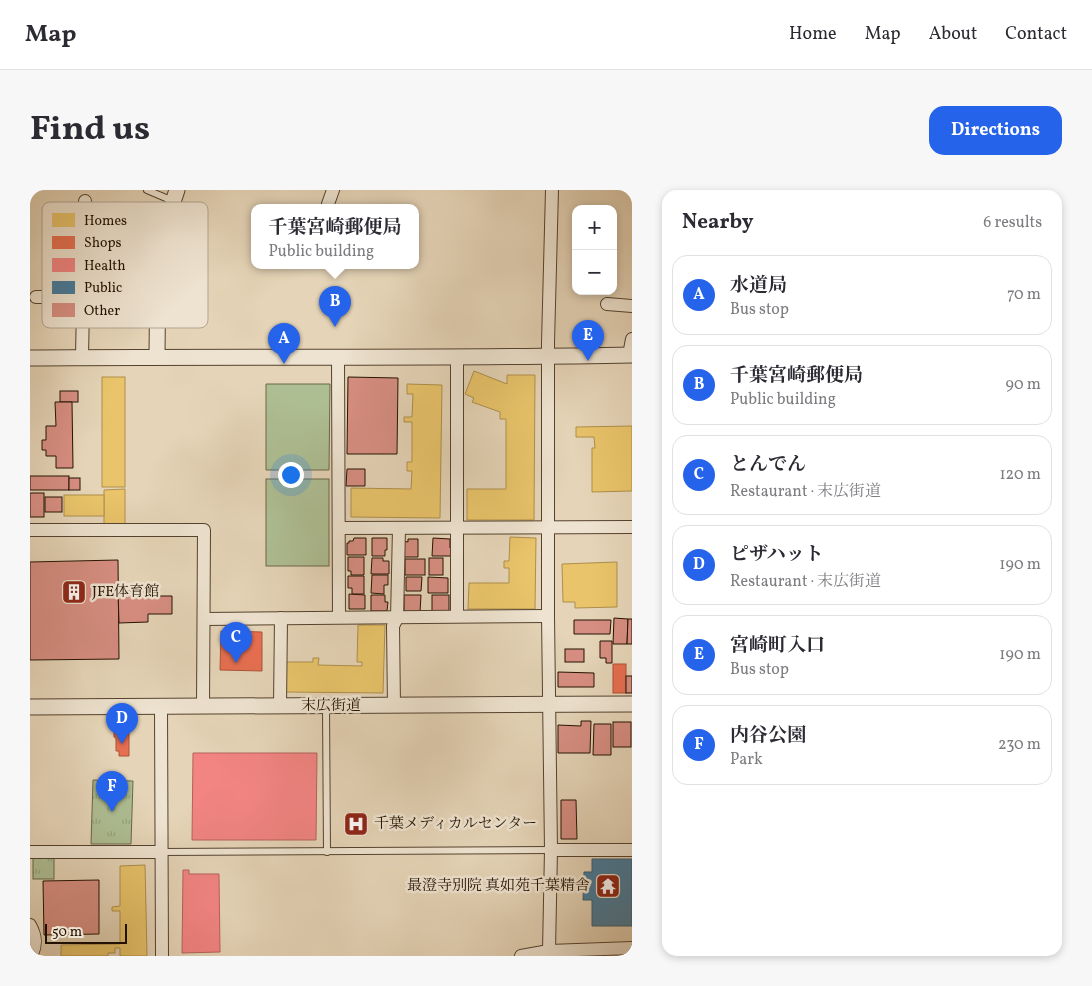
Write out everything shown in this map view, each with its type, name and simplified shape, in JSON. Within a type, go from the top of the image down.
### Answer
[{"type":"street","points":[[328,204],[333,190]]},
{"type":"street","points":[[549,951],[551,850],[548,616],[548,356],[552,190]]},
{"type":"street","points":[[36,297],[42,297]]},
{"type":"street","points":[[607,304],[632,306]]},
{"type":"street","points":[[82,328],[82,357]]},
{"type":"street","points":[[157,328],[157,357]]},
{"type":"street","points":[[30,358],[631,355],[632,339]]},
{"type":"street","points":[[338,356],[338,617]]},
{"type":"street","points":[[456,357],[458,616]]},
{"type":"street","points":[[339,528],[632,527]]},
{"type":"street","points":[[394,706],[393,626],[397,618],[399,528]]},
{"type":"street","points":[[30,530],[204,530],[203,706]]},
{"type":"street","points":[[204,619],[548,616]]},
{"type":"street","points":[[280,706],[281,618]]},
{"type":"street","name":"末広街道","points":[[30,707],[632,704]]},
{"type":"street","points":[[161,707],[160,852],[162,956]]},
{"type":"street","points":[[551,850],[632,850]]},
{"type":"street","points":[[30,852],[160,852]]},
{"type":"street","points":[[30,925],[36,940],[32,956]]},
{"type":"street","points":[[521,956],[549,951],[632,948]]},
{"type":"lane","points":[[147,190],[175,196]]},
{"type":"lane","points":[[326,706],[327,852]]},
{"type":"lane","points":[[160,852],[551,850]]},
{"type":"green space","points":[[266,384],[330,384],[329,470],[266,470]]},
{"type":"green space","points":[[266,479],[329,479],[329,566],[266,566]]},
{"type":"green space","points":[[93,780],[133,781],[131,844],[91,844]]},
{"type":"green space","points":[[33,858],[54,858],[54,879],[33,879]]},
{"type":"building: Homes","points":[[474,371],[507,384],[507,375],[535,375],[534,520],[467,520],[467,489],[506,489],[506,419],[500,419],[500,412],[472,402],[474,398],[465,394]]},
{"type":"building: Homes","points":[[102,377],[125,377],[125,487],[102,487]]},
{"type":"building: Homes","points":[[407,384],[442,385],[440,518],[351,517],[351,488],[411,489],[412,471],[407,471],[407,462],[412,462],[412,422],[404,422],[404,417],[412,417],[413,394],[407,394]]},
{"type":"building: Homes","points":[[632,426],[632,491],[592,492],[592,448],[595,448],[594,437],[576,437],[576,427]]},
{"type":"building: Homes","points":[[125,489],[125,525],[104,525],[104,490]]},
{"type":"building: Homes","points":[[64,495],[104,495],[104,516],[64,516]]},
{"type":"building: Homes","points":[[510,537],[536,538],[535,609],[468,609],[469,583],[509,583],[509,568],[504,568],[504,561],[509,561]]},
{"type":"building: Homes","points":[[617,562],[617,607],[575,608],[575,602],[563,602],[562,564]]},
{"type":"building: Homes","points":[[358,625],[385,625],[383,693],[286,692],[286,662],[313,662],[313,658],[319,658],[318,665],[362,666],[362,662],[357,662]]},
{"type":"building: Homes","points":[[145,865],[147,956],[120,956],[120,948],[115,948],[115,953],[108,953],[108,956],[61,956],[61,945],[120,944],[120,911],[112,911],[112,907],[120,906],[120,866]]},
{"type":"building: Shops","points":[[221,631],[262,632],[262,671],[220,670]]},
{"type":"building: Shops","points":[[613,664],[626,664],[626,693],[613,693]]},
{"type":"building: Shops","points":[[116,720],[129,720],[129,756],[119,756],[119,751],[116,751],[114,732],[116,732]]},
{"type":"building: Health","points":[[193,753],[317,753],[316,840],[192,840]]},
{"type":"building: Health","points":[[183,870],[189,870],[189,874],[219,874],[220,952],[182,953]]},
{"type":"building: Public","name":"最澄寺別院 真如苑千葉精舎","points":[[592,859],[632,859],[632,926],[592,926],[592,900],[583,900],[584,872],[592,872]]},
{"type":"building: Other","points":[[348,377],[398,378],[397,454],[347,454]]},
{"type":"building: Other","points":[[60,391],[78,391],[78,402],[60,402]]},
{"type":"building: Other","points":[[55,402],[72,402],[73,468],[56,468],[56,456],[46,456],[46,450],[42,450],[42,440],[46,440],[46,426],[56,426]]},
{"type":"building: Other","points":[[347,469],[365,469],[365,486],[346,486]]},
{"type":"building: Other","points":[[30,476],[69,476],[69,490],[30,490]]},
{"type":"building: Other","points":[[69,478],[80,478],[80,490],[69,490]]},
{"type":"building: Other","points":[[30,493],[44,493],[44,517],[30,517]]},
{"type":"building: Other","points":[[45,497],[62,497],[62,512],[45,512]]},
{"type":"building: Other","points":[[354,538],[366,538],[366,555],[347,555],[347,543],[353,541]]},
{"type":"building: Other","points":[[372,538],[387,538],[385,556],[372,556]]},
{"type":"building: Other","points":[[433,538],[450,539],[452,556],[432,556]]},
{"type":"building: Other","points":[[408,539],[418,539],[418,557],[403,557],[403,541],[408,542]]},
{"type":"building: Other","points":[[348,557],[364,557],[364,575],[351,575],[351,571],[348,571]]},
{"type":"building: Other","points":[[372,558],[383,558],[383,561],[389,561],[389,574],[371,574]]},
{"type":"building: Other","points":[[429,558],[443,558],[443,575],[429,575]]},
{"type":"building: Other","points":[[405,559],[425,559],[425,575],[405,575]]},
{"type":"building: Other","name":"JFE体育館","points":[[118,560],[119,659],[30,660],[30,562]]},
{"type":"building: Other","points":[[372,575],[388,575],[388,585],[384,585],[384,594],[371,593]]},
{"type":"building: Other","points":[[348,576],[364,576],[364,594],[352,594],[352,588],[348,588]]},
{"type":"building: Other","points":[[406,577],[422,577],[421,591],[406,591]]},
{"type":"building: Other","points":[[428,577],[448,578],[448,593],[428,593]]},
{"type":"building: Other","name":"JFE体育館","points":[[118,591],[147,591],[147,596],[172,596],[172,614],[148,614],[148,622],[119,623]]},
{"type":"building: Other","points":[[349,594],[365,595],[365,609],[349,609]]},
{"type":"building: Other","points":[[371,595],[385,595],[385,602],[388,602],[387,611],[371,611]]},
{"type":"building: Other","points":[[404,595],[421,595],[420,612],[404,612]]},
{"type":"building: Other","points":[[432,595],[449,595],[449,611],[432,611]]},
{"type":"building: Other","points":[[614,618],[628,619],[627,644],[613,644]]},
{"type":"building: Other","points":[[628,619],[632,619],[632,644],[627,644]]},
{"type":"building: Other","points":[[574,620],[611,620],[610,634],[574,634]]},
{"type":"building: Other","points":[[600,641],[612,641],[612,663],[606,663],[606,658],[600,658]]},
{"type":"building: Other","points":[[565,649],[584,649],[584,662],[565,662]]},
{"type":"building: Other","points":[[558,672],[594,673],[594,687],[558,687]]},
{"type":"building: Other","points":[[626,676],[632,676],[632,693],[626,693]]},
{"type":"building: Other","points":[[581,721],[591,721],[590,753],[558,753],[558,725],[581,726]]},
{"type":"building: Other","points":[[613,722],[631,722],[631,747],[613,747]]},
{"type":"building: Other","points":[[594,724],[611,724],[611,755],[593,755]]},
{"type":"building: Other","points":[[561,800],[576,800],[577,839],[561,839]]},
{"type":"building: Other","points":[[99,880],[99,934],[44,935],[43,881]]},
{"type":"place","name":"千葉宮崎郵便局","points":[[335,327]]},
{"type":"place","name":"宮崎町入口","points":[[588,361]]},
{"type":"place","name":"水道局","points":[[284,364]]},
{"type":"place","name":"JFE体育館","points":[[74,592]]},
{"type":"place","name":"とんでん","points":[[236,663]]},
{"type":"place","name":"ピザハット","points":[[122,744]]},
{"type":"place","name":"内谷公園","points":[[112,812]]},
{"type":"place","name":"千葉メディカルセンター","points":[[356,824]]},
{"type":"place","name":"最澄寺別院 真如苑千葉精舎","points":[[608,886]]}]
